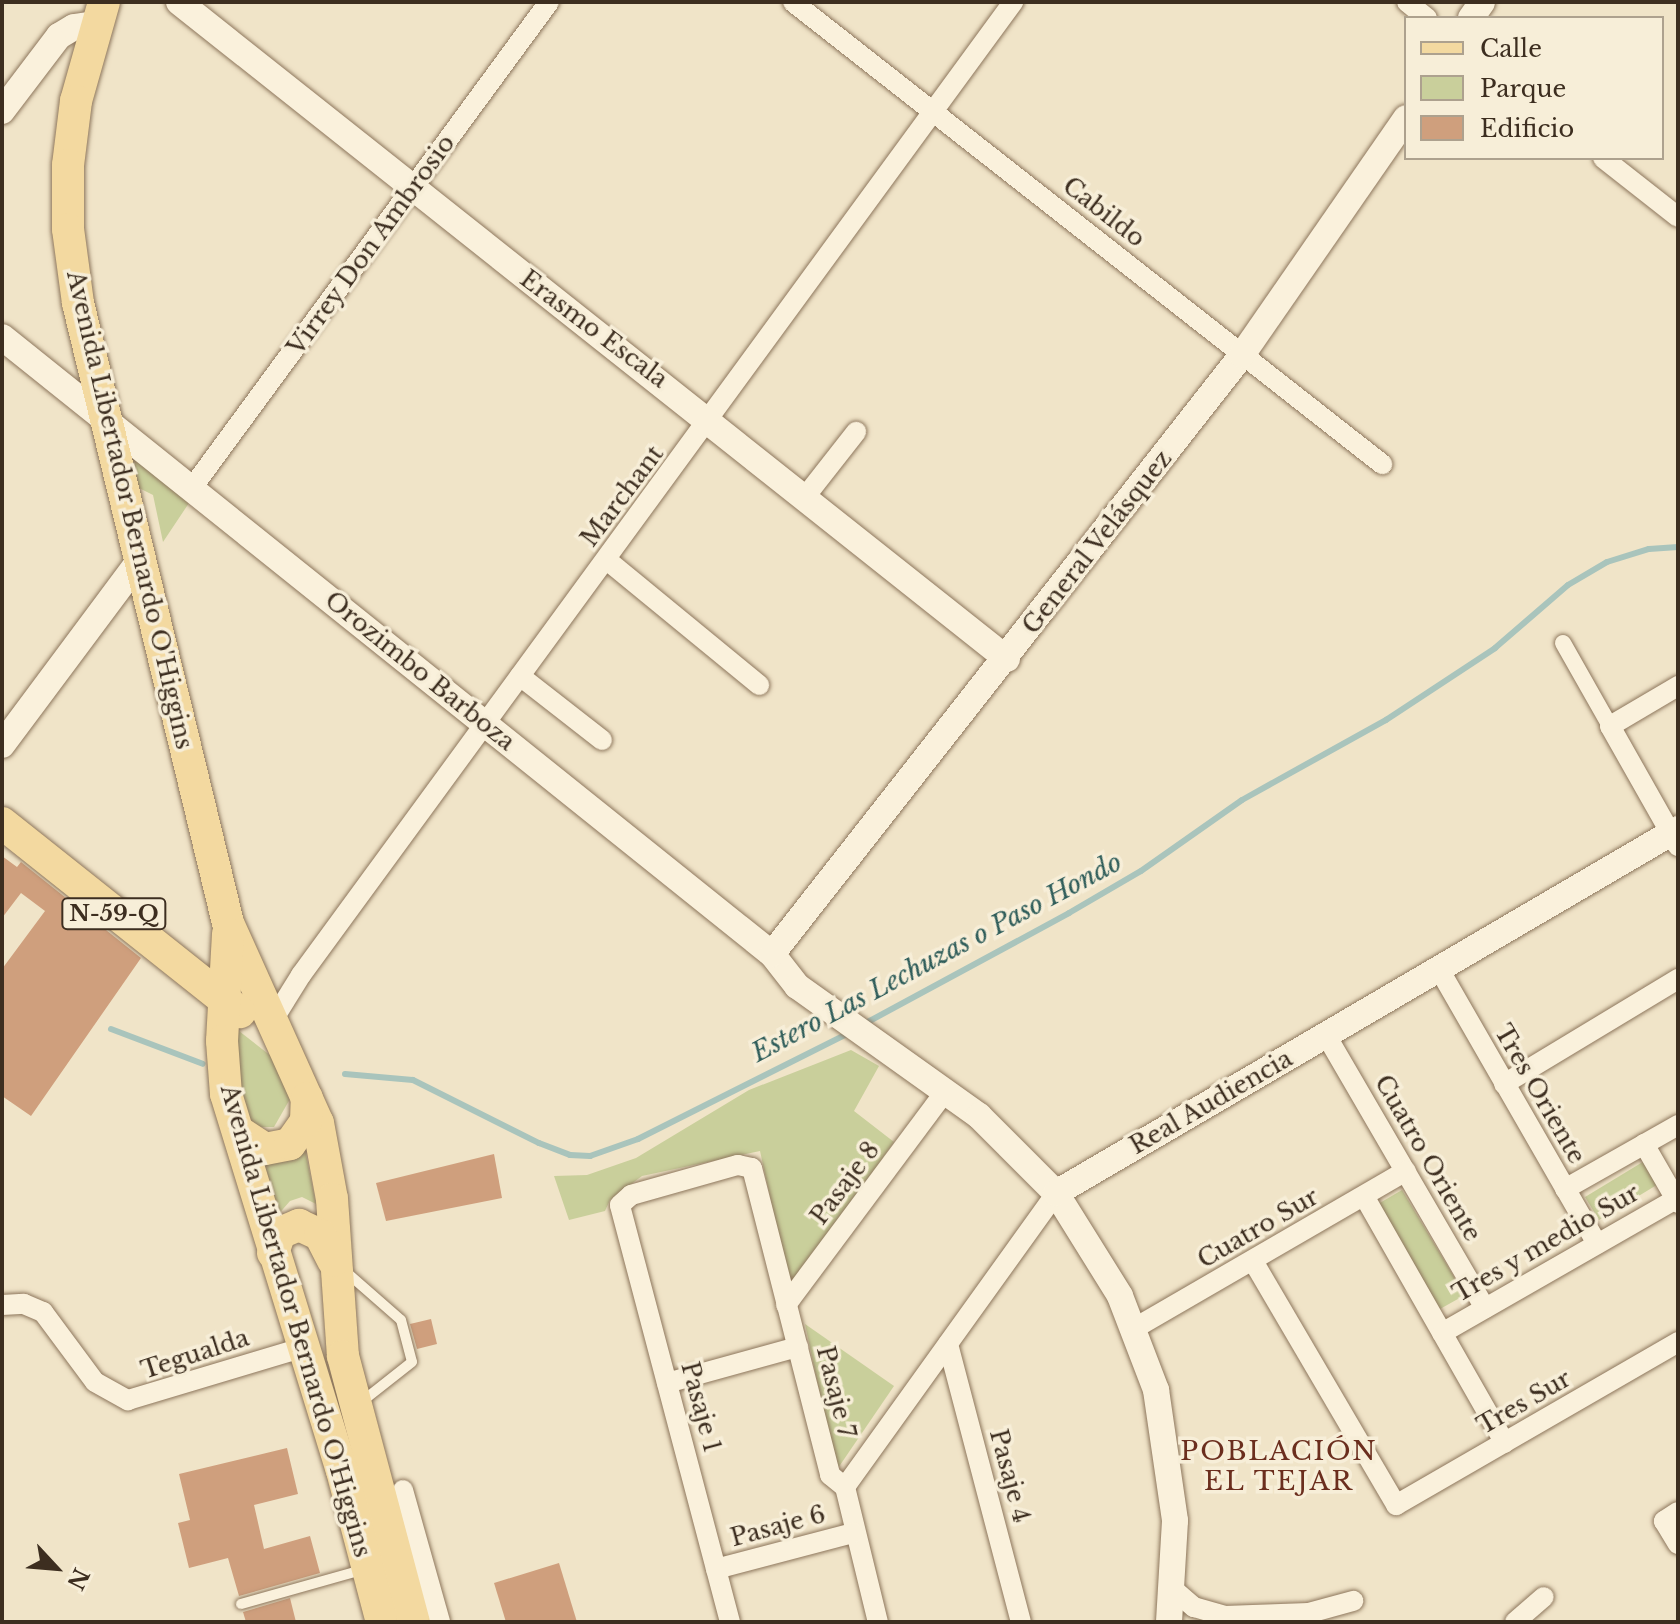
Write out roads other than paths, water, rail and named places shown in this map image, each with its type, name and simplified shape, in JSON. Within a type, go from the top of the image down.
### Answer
[{"type":"main road","name":"Avenida Libertador Bernardo O'Higgins","points":[[100,13],[74,114],[68,229],[78,303],[228,923],[307,1098],[327,1160],[338,1330],[356,1407],[400,1523],[414,1622]]},
{"type":"main road","name":"N-59-Q","points":[[2,823],[227,1004]]},
{"type":"main road","name":"Avenida Libertador Bernardo O'Higgins","points":[[228,923],[227,1004],[222,1064],[273,1253],[382,1622]]},
{"type":"main road","points":[[227,1004],[266,1033],[290,1062]]},
{"type":"main road","points":[[239,1132],[265,1149],[290,1144],[306,1121],[307,1098]]},
{"type":"main road","points":[[273,1253],[280,1233],[299,1225],[320,1235],[333,1261]]},
{"type":"street","name":"Erasmo Escala","points":[[179,2],[412,190],[711,420],[1007,659]]},
{"type":"street","name":"Virrey Don Ambrosio","points":[[192,488],[549,2]]},
{"type":"street","name":"Cabildo","points":[[793,2],[1382,464]]},
{"type":"street","name":"Marchant","points":[[273,1020],[485,723],[711,420],[1013,2]]},
{"type":"street","points":[[1407,2],[1424,16]]},
{"type":"street","points":[[2,111],[59,36],[100,13]]},
{"type":"street","name":"General Velásquez","points":[[772,954],[1007,659],[1242,355],[1404,121]]},
{"type":"street","points":[[1606,160],[1678,217]]},
{"type":"street","name":"Orozimbo Barboza","points":[[2,337],[772,954],[787,977],[831,1013],[979,1116],[1056,1193],[1097,1253],[1135,1328],[1169,1454],[1175,1521],[1169,1622]]},
{"type":"street","points":[[805,497],[856,432]]},
{"type":"street","points":[[607,560],[759,685]]},
{"type":"street","points":[[2,745],[139,561]]},
{"type":"street","points":[[1563,643],[1675,836]]},
{"type":"street","points":[[520,676],[602,740]]},
{"type":"street","points":[[1610,726],[1678,686]]},
{"type":"street","name":"Real Audiencia","points":[[845,1487],[1056,1193],[1439,969],[1675,836]]},
{"type":"street","name":"Tres Oriente","points":[[1439,969],[1597,1244]]},
{"type":"street","points":[[1504,1084],[1678,979]]},
{"type":"street","name":"Cuatro Oriente","points":[[1326,1035],[1485,1308]]},
{"type":"street","name":"Pasaje 8","points":[[786,1305],[945,1092]]},
{"type":"street","name":"Tres y medio Sur","points":[[1565,1189],[1678,1125]]},
{"type":"street","points":[[1644,1144],[1677,1201]]},
{"type":"street","name":"Pasaje 1","points":[[730,1622],[620,1205],[631,1195],[738,1165],[752,1168]]},
{"type":"street","name":"Pasaje 7","points":[[752,1168],[830,1475],[845,1487],[853,1533],[878,1622]]},
{"type":"street","name":"Cuatro Sur","points":[[1135,1328],[1406,1171]]},
{"type":"street","points":[[1364,1196],[1505,1443]]},
{"type":"street","name":"Tres y medio Sur","points":[[1442,1333],[1677,1201]]},
{"type":"street","name":"Tres Sur","points":[[1253,1261],[1396,1505],[1678,1342]]},
{"type":"street","name":"Tegualda","points":[[2,1305],[24,1304],[43,1312],[102,1389],[128,1400],[301,1348]]},
{"type":"street","name":"Pasaje 4","points":[[948,1344],[1021,1622]]},
{"type":"street","points":[[667,1383],[798,1347]]},
{"type":"street","name":"Avenida Libertador Bernardo O'Higgins","points":[[403,1490],[400,1523],[440,1622]]},
{"type":"street","points":[[1671,1516],[1678,1544]]},
{"type":"street","name":"Pasaje 6","points":[[716,1569],[853,1533]]},
{"type":"street","points":[[1173,1589],[1194,1607],[1225,1616],[1309,1613],[1353,1601]]},
{"type":"street","points":[[1515,1622],[1544,1597]]},
{"type":"lane","points":[[333,1261],[401,1320],[412,1362],[356,1407]]},
{"type":"lane","points":[[241,1604],[368,1569]]},
{"type":"waterway","name":"Estero Las Lechuzas o Paso Hondo","points":[[864,1024],[1069,913],[1141,871],[1242,800],[1386,720],[1495,648],[1568,585],[1607,562],[1649,549],[1678,547]]},
{"type":"waterway","name":"Estero Las Lechuzas o Paso Hondo","points":[[111,1029],[203,1064]]},
{"type":"waterway","name":"Estero Las Lechuzas o Paso Hondo","points":[[345,1074],[413,1080],[539,1143],[570,1155],[590,1156],[638,1139],[851,1032]]},
{"type":"district","name":"POBLACIÓN EL TEJAR","points":[[1279,1467]]}]
